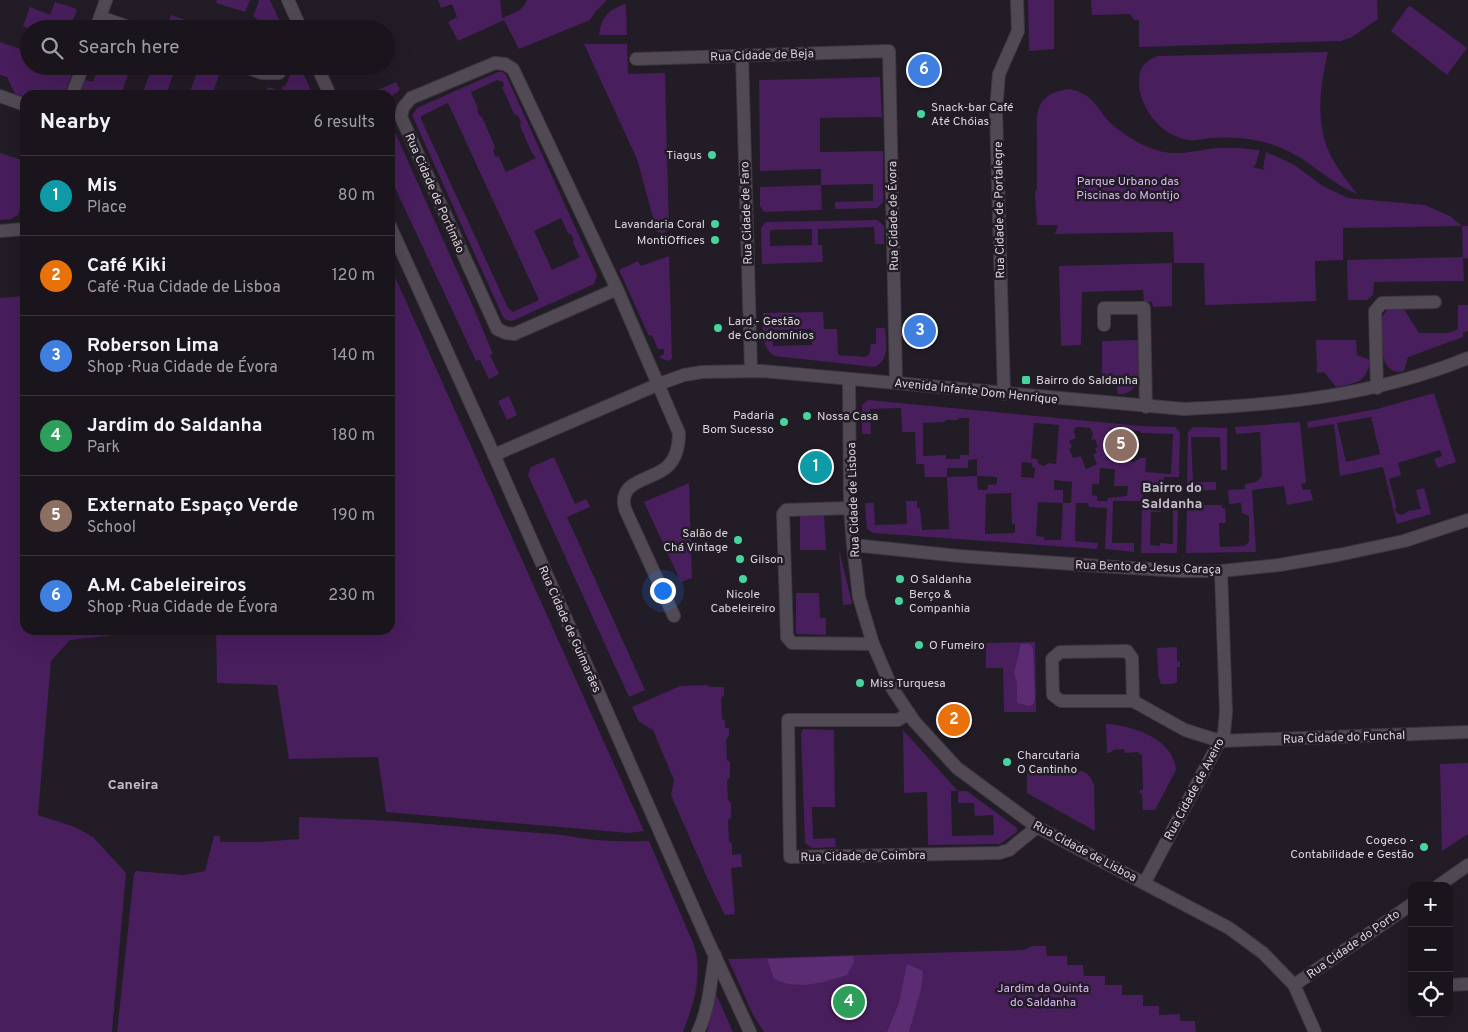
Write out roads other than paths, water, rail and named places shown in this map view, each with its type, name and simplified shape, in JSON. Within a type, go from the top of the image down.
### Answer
[{"type":"street","points":[[99,20],[106,0]]},
{"type":"street","points":[[288,0],[297,20]]},
{"type":"street","name":"Rua Cidade de Portalegre","points":[[1004,394],[996,110],[999,74],[1018,31],[1018,0]]},
{"type":"street","name":"Rua Cidade de Beja","points":[[636,59],[889,51]]},
{"type":"street","name":"Rua Cidade de Évora","points":[[889,51],[896,382]]},
{"type":"street","name":"Rua Cidade de Faro","points":[[742,56],[751,370]]},
{"type":"street","name":"Rua Cidade de Portimão","points":[[617,289],[514,334],[496,329],[401,117],[403,108],[411,98],[495,63],[505,64],[513,69],[617,289],[659,384],[678,433],[679,445],[668,467],[634,484],[626,491],[623,500],[625,509],[674,616]]},
{"type":"street","points":[[74,90],[79,75]]},
{"type":"street","points":[[321,75],[328,90]]},
{"type":"street","points":[[0,96],[20,103]]},
{"type":"street","points":[[0,231],[20,229]]},
{"type":"street","name":"Rua Cidade de Guimarães","points":[[395,237],[494,455],[750,1032]]},
{"type":"street","points":[[1377,388],[1375,311],[1382,303],[1435,302]]},
{"type":"street","points":[[1104,325],[1104,308],[1144,308],[1146,407]]},
{"type":"street","name":"Avenida Infante Dom Henrique","points":[[494,455],[659,384],[684,375],[702,372],[751,370],[1184,409],[1238,407],[1307,400],[1377,388],[1446,367],[1468,358]]},
{"type":"street","name":"Rua Cidade de Lisboa","points":[[849,379],[850,508],[859,597],[873,644],[892,688],[909,713],[957,768],[1037,827],[1145,882],[1229,928],[1263,953],[1294,985],[1314,1032]]},
{"type":"street","points":[[850,508],[786,510],[783,514],[787,637],[792,643],[873,644]]},
{"type":"street","name":"Rua Bento de Jesus Caraça","points":[[853,545],[959,556],[1100,566],[1182,571],[1221,571],[1279,565],[1367,549],[1404,541],[1468,520]]},
{"type":"street","name":"Rua Cidade de Aveiro","points":[[1145,882],[1224,733],[1226,712],[1221,571]]},
{"type":"street","points":[[1127,651],[1132,658],[1133,701],[1061,701],[1053,695],[1052,659],[1060,652],[1127,651]]},
{"type":"street","name":"Rua Cidade do Funchal","points":[[1133,701],[1185,730],[1220,741],[1468,732]]},
{"type":"street","name":"Rua Cidade de Coimbra","points":[[909,713],[898,720],[788,720],[790,857],[999,853],[1009,850],[1037,827]]},
{"type":"street","points":[[1444,882],[1468,865]]},
{"type":"street","name":"Rua Cidade do Porto","points":[[1294,985],[1408,907]]},
{"type":"street","points":[[698,1032],[702,1024],[710,990],[715,955]]},
{"type":"street","points":[[1453,985],[1468,984]]},
{"type":"place","name":"A.M. Cabeleireiros","points":[[924,70]]},
{"type":"place","name":"Snack-bar Café Até Chóias","points":[[921,114]]},
{"type":"place","name":"Tiagus","points":[[712,155]]},
{"type":"place","name":"Lavandaria Coral","points":[[715,224]]},
{"type":"place","name":"MontiOffices","points":[[715,240]]},
{"type":"place","name":"Lard - Gestão de Condomínios","points":[[718,328]]},
{"type":"place","name":"Roberson Lima","points":[[920,331]]},
{"type":"place","name":"Bairro do Saldanha","points":[[1026,380]]},
{"type":"place","name":"Nossa Casa","points":[[807,416]]},
{"type":"place","name":"Padaria Bom Sucesso","points":[[784,422]]},
{"type":"place","name":"Externato Espaço Verde","points":[[1121,445]]},
{"type":"place","name":"Mis","points":[[816,467]]},
{"type":"place","name":"Salão de Chá Vintage","points":[[738,540]]},
{"type":"place","name":"Gilson","points":[[740,559]]},
{"type":"place","name":"Nicole Cabeleireiro","points":[[743,579]]},
{"type":"place","name":"O Saldanha","points":[[900,579]]},
{"type":"place","name":"Berço & Companhia","points":[[899,601]]},
{"type":"place","name":"O Fumeiro","points":[[919,645]]},
{"type":"place","name":"Miss Turquesa","points":[[860,683]]},
{"type":"place","name":"Café Kiki","points":[[954,720]]},
{"type":"place","name":"Charcutaria O Cantinho","points":[[1007,762]]},
{"type":"place","name":"Cogeco - Contabilidade e Gestão","points":[[1424,847]]},
{"type":"place","name":"Jardim do Saldanha","points":[[849,1002]]},
{"type":"district","name":"Bairro do Saldanha","points":[[1172,496]]},
{"type":"district","name":"Caneira","points":[[133,784]]},
{"type":"park label","name":"Parque Urbano das Piscinas do Montijo","points":[[1128,188]]},
{"type":"park label","name":"Jardim da Quinta do Saldanha","points":[[1043,995]]}]
